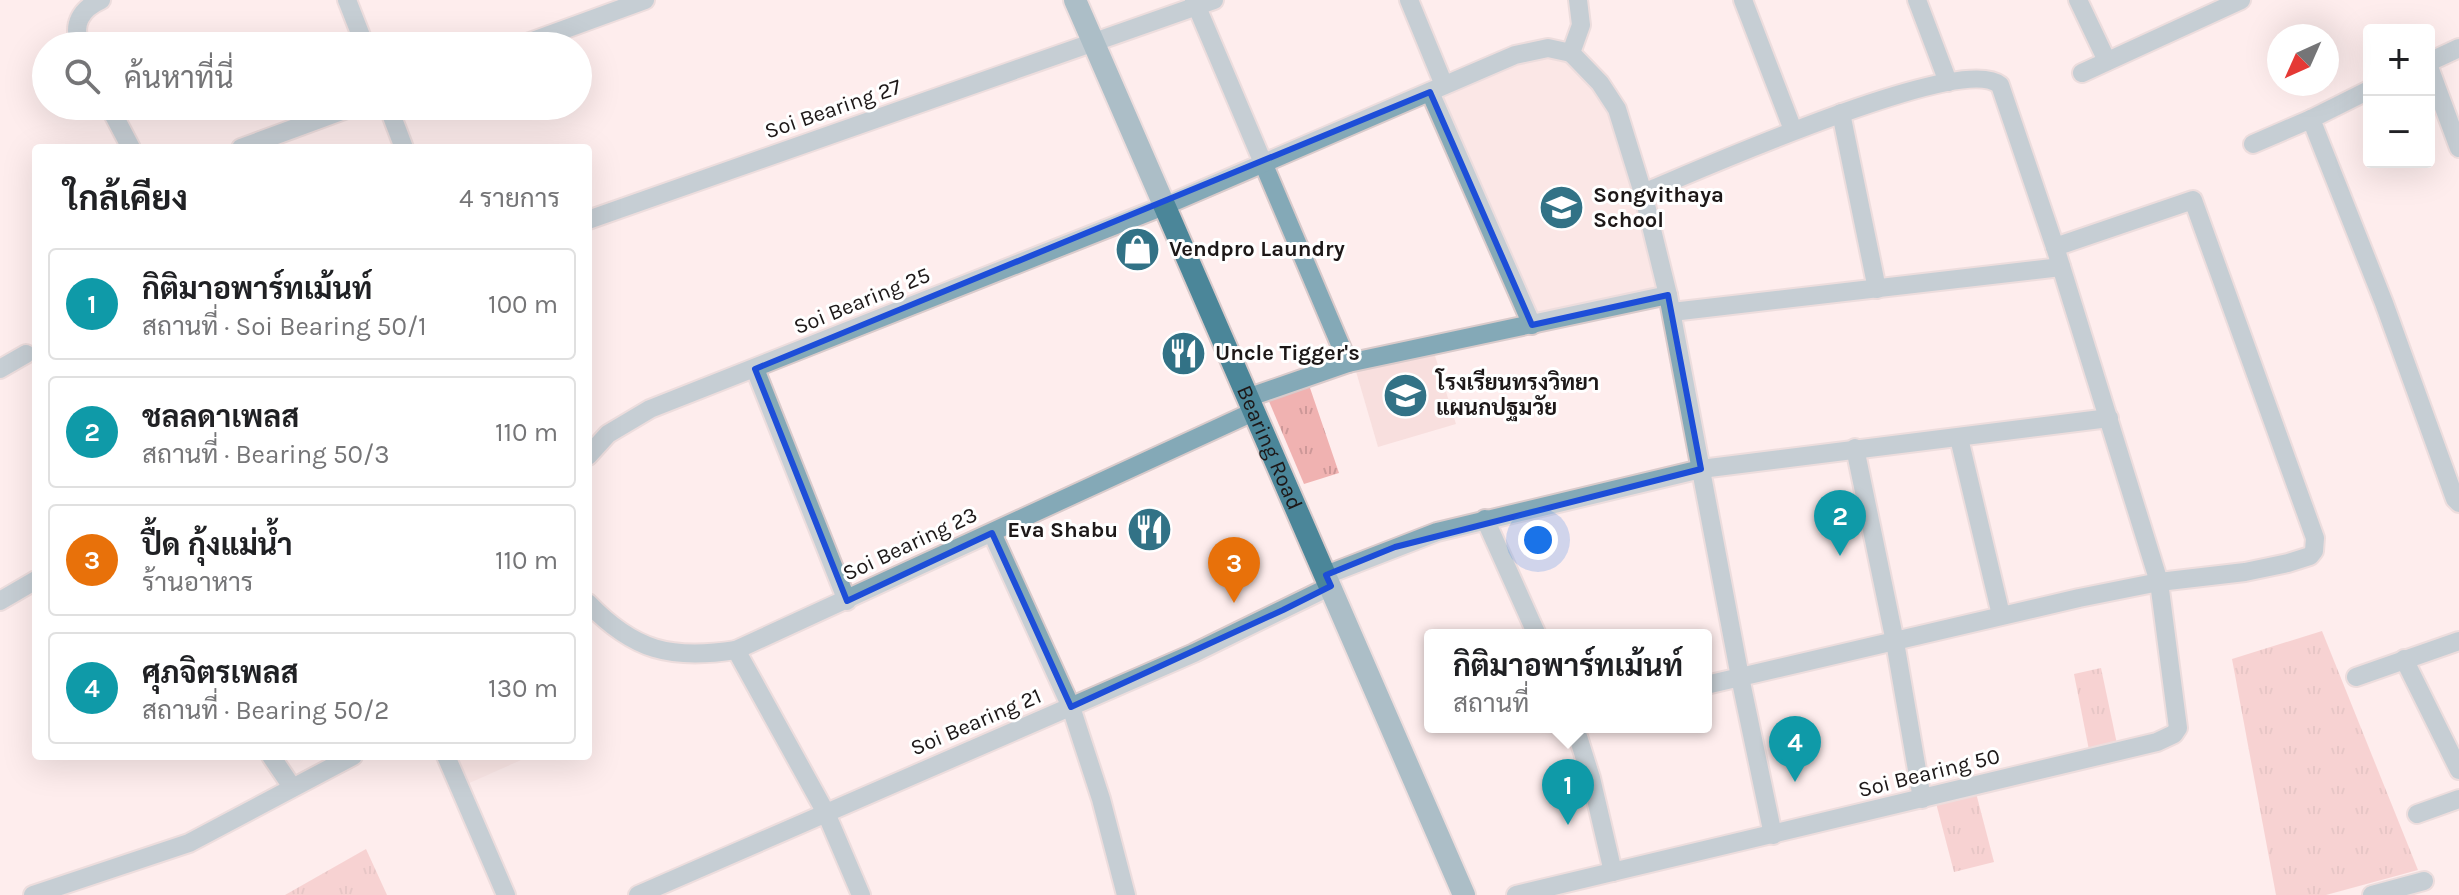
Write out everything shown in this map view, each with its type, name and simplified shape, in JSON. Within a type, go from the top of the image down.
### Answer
[{"type":"main road","name":"Bearing Road","points":[[1075,0],[1464,895]]},
{"type":"street","points":[[78,32],[80,5],[101,0]]},
{"type":"street","points":[[347,0],[360,32]]},
{"type":"street","points":[[557,32],[645,0]]},
{"type":"street","points":[[1409,0],[1437,88],[1532,325]]},
{"type":"street","points":[[1578,0],[1581,25],[1571,53],[1600,83],[1617,109],[1643,193],[1670,304],[1773,835]]},
{"type":"street","points":[[1743,0],[1793,130]]},
{"type":"street","points":[[1917,0],[1948,82]]},
{"type":"street","points":[[2078,0],[2107,61]]},
{"type":"street","points":[[2082,73],[2241,0]]},
{"type":"street","points":[[1201,2],[1264,164],[1348,363]]},
{"type":"street","name":"Soi Bearing 27","points":[[592,219],[1094,44],[1201,2]]},
{"type":"street","name":"Soi Bearing 25","points":[[592,449],[608,434],[650,409],[1164,206],[1437,88],[1534,50],[1548,48],[1571,53]]},
{"type":"street","points":[[2435,61],[2459,48]]},
{"type":"street","points":[[1643,193],[1841,113],[1948,82],[1982,78],[1992,79],[2000,85],[2055,247],[2159,582]]},
{"type":"street","points":[[2435,81],[2459,148]]},
{"type":"street","points":[[2253,144],[2363,93]]},
{"type":"street","points":[[1841,113],[1877,289]]},
{"type":"street","points":[[2311,119],[2459,503]]},
{"type":"street","points":[[116,120],[129,144]]},
{"type":"street","points":[[252,144],[317,120]]},
{"type":"street","points":[[393,120],[402,144]]},
{"type":"street","points":[[2055,247],[2211,193]]},
{"type":"street","points":[[1712,684],[2001,615],[2159,582],[2245,572],[2310,556],[2316,545],[2193,200]]},
{"type":"street","name":"Soi Bearing 23","points":[[592,607],[611,627],[646,645],[668,652],[736,650],[992,533],[1250,405],[1348,363],[1532,325],[1670,304],[1877,289],[2061,267]]},
{"type":"street","points":[[0,369],[26,354]]},
{"type":"street","points":[[755,369],[847,601]]},
{"type":"street","name":"Soi Bearing 21","points":[[638,895],[1194,653],[1395,547],[1485,519],[1701,469],[2109,418]]},
{"type":"street","points":[[1959,438],[2001,615]]},
{"type":"street","points":[[1855,448],[1895,642],[1922,799]]},
{"type":"street","points":[[1485,519],[1534,629]]},
{"type":"street","points":[[992,533],[1071,707],[1101,799],[1126,895]]},
{"type":"street","points":[[0,601],[32,582]]},
{"type":"street","name":"Soi Bearing 50","points":[[1516,895],[2166,739],[2178,728],[2178,716],[2159,582]]},
{"type":"street","points":[[2356,677],[2459,641]]},
{"type":"street","points":[[736,650],[826,813],[861,895]]},
{"type":"street","points":[[2404,659],[2459,770]]},
{"type":"street","points":[[1577,733],[1613,872]]},
{"type":"street","points":[[274,760],[292,787]]},
{"type":"street","points":[[33,895],[65,890],[189,843],[345,760]]},
{"type":"street","points":[[448,760],[506,895]]},
{"type":"street","points":[[2417,814],[2459,799]]},
{"type":"street","points":[[2372,895],[2424,881]]},
{"type":"highlighted area","points":[[1430,92],[1532,325],[1668,295],[1701,469],[1395,547],[1326,575],[1331,586],[1283,610],[1071,707],[992,533],[847,601],[755,369]]},
{"type":"shaded area","name":"Songvithaya School","points":[[1537,56],[1556,56],[1576,66],[1591,79],[1616,125],[1660,291],[1533,317],[1436,95]]},
{"type":"shaded area","name":"โรงเรียนทรงวิทยา แผนกปฐมวัย","points":[[1432,346],[1456,424],[1378,447],[1355,368]]},
{"type":"shaded area","points":[[456,760],[521,760],[467,784]]},
{"type":"green space","points":[[1309,385],[1339,473],[1304,484],[1268,399]]},
{"type":"green space","points":[[2322,631],[2418,870],[2326,895],[2276,895],[2232,659]]},
{"type":"green space","points":[[2101,668],[2117,744],[2089,750],[2074,674]]},
{"type":"green space","points":[[1976,793],[1994,862],[1954,872],[1936,803]]},
{"type":"green space","points":[[366,849],[387,895],[285,895]]},
{"type":"place","name":"Songvithaya School","points":[[1562,208]]},
{"type":"place","name":"Vendpro Laundry","points":[[1138,249]]},
{"type":"place","name":"Uncle Tigger's","points":[[1184,353]]},
{"type":"place","name":"โรงเรียนทรงวิทยา แผนกปฐมวัย","points":[[1405,396]]},
{"type":"place","name":"Eva Shabu","points":[[1149,530]]},
{"type":"place","name":"ชลลดาเพลส","points":[[1840,556]]},
{"type":"place","name":"ปื้ด กุ้งแม่น้ำ","points":[[1234,603]]},
{"type":"place","name":"ศุภจิตรเพลส","points":[[1795,782]]},
{"type":"place","name":"กิติมาอพาร์ทเม้นท์","points":[[1568,825]]}]
